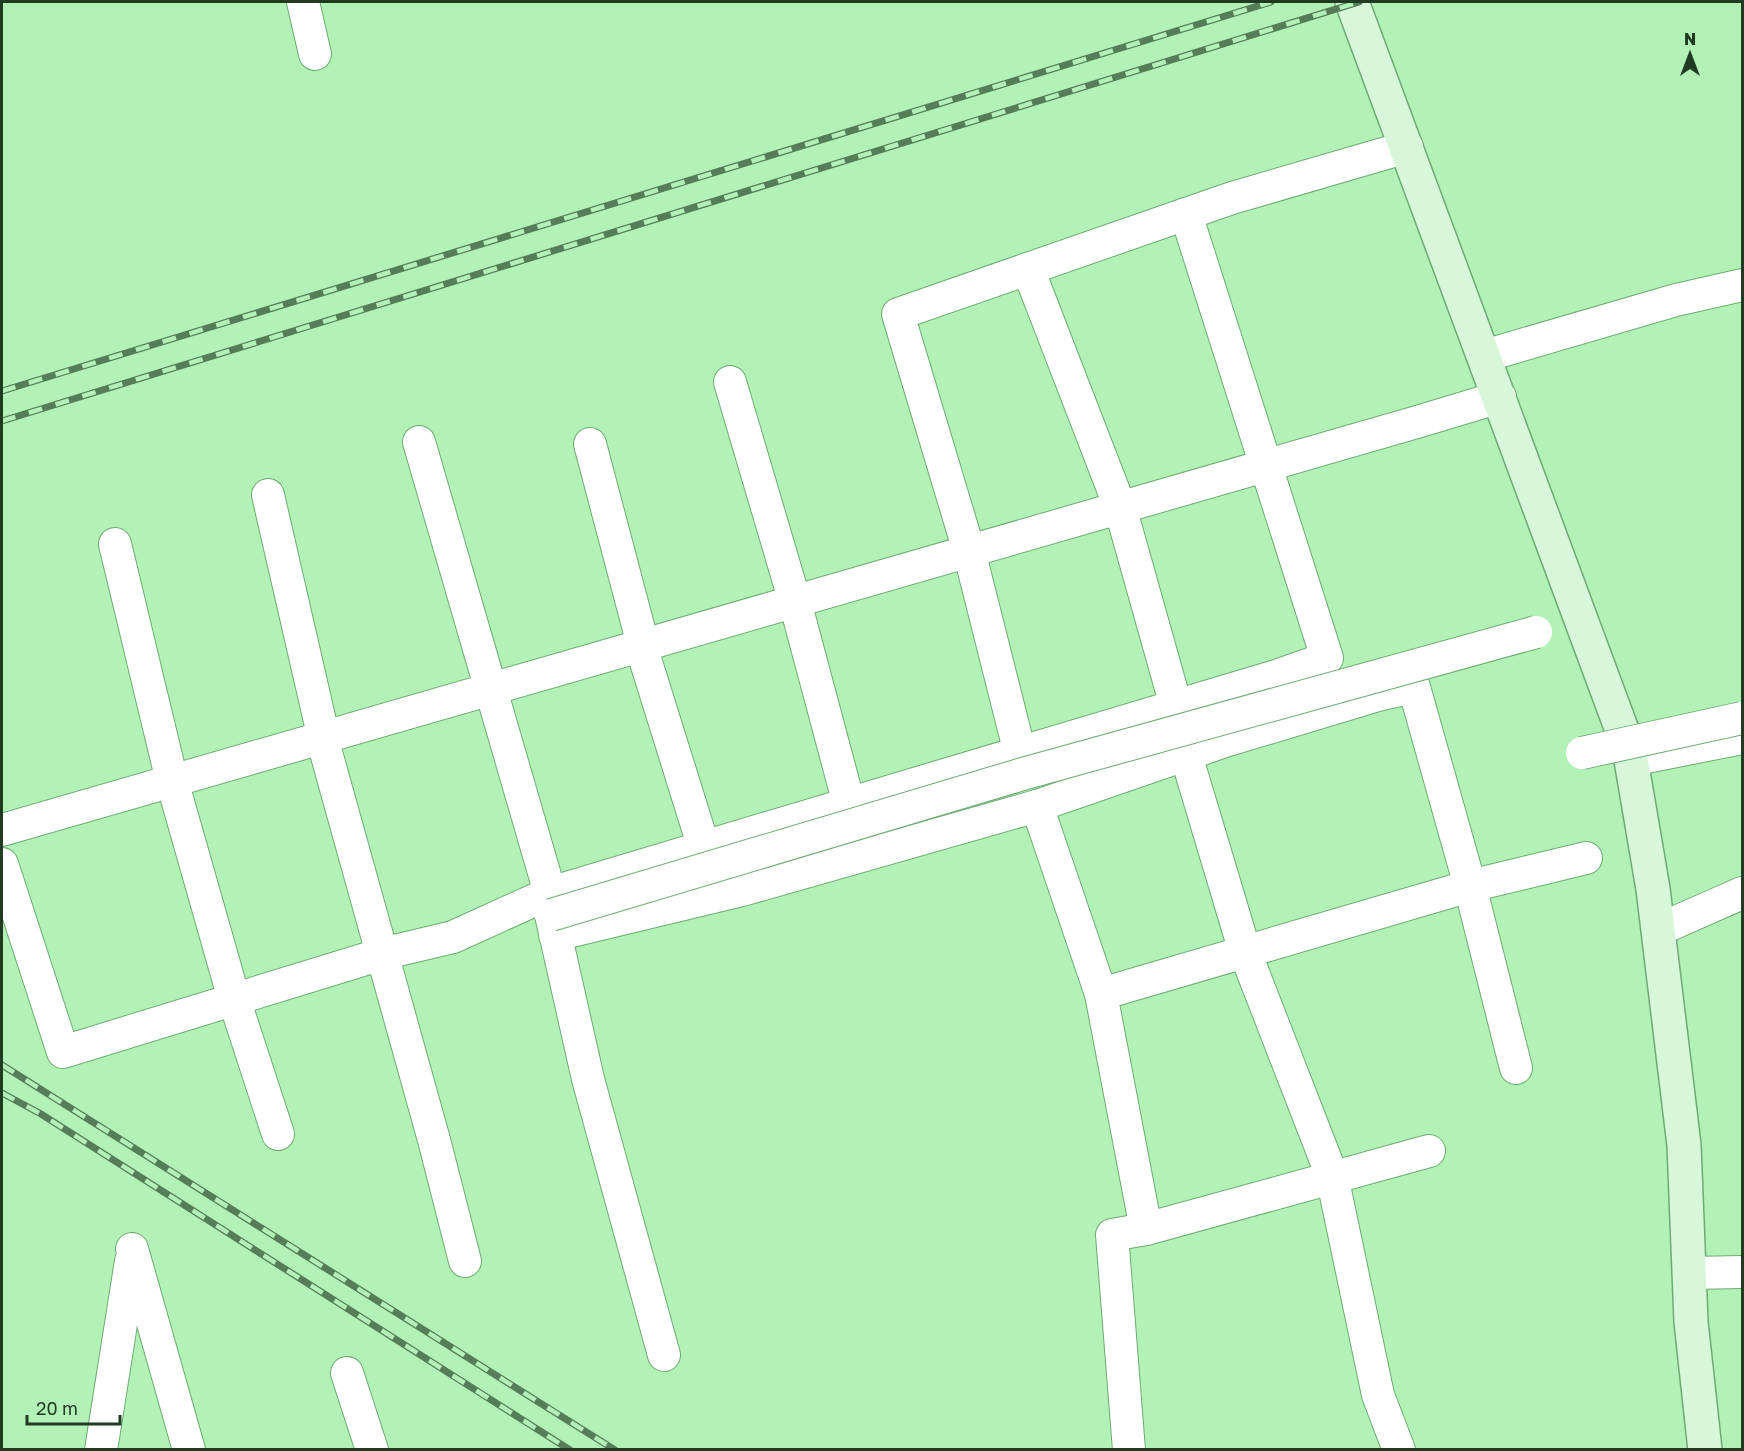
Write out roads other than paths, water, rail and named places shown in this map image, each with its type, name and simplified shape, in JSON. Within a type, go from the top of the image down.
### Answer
[{"type":"street","points":[[303,2],[315,54]]},
{"type":"street","points":[[1352,2],[1500,397],[1631,760],[1653,889],[1684,1145],[1691,1322],[1704,1449]]},
{"type":"street","points":[[1020,753],[969,551],[898,314],[1232,198],[1407,147]]},
{"type":"street","points":[[552,914],[704,848],[1176,706],[1327,658],[1186,214]]},
{"type":"street","points":[[1028,269],[1120,507],[1176,706],[1186,755],[1245,952],[1332,1176],[1378,1395],[1399,1449]]},
{"type":"street","points":[[1484,356],[1676,300],[1743,285]]},
{"type":"street","points":[[730,382],[795,602],[849,804]]},
{"type":"street","points":[[2,830],[1500,397]]},
{"type":"street","points":[[418,441],[492,689],[552,914],[588,1079],[664,1355]]},
{"type":"street","points":[[590,444],[641,637],[641,646],[704,848]]},
{"type":"street","points":[[268,495],[322,738],[434,1140],[465,1261]]},
{"type":"street","points":[[115,544],[172,781],[234,999],[278,1134]]},
{"type":"street","points":[[2,864],[63,1052],[382,954],[552,914],[1026,773],[1536,632]]},
{"type":"street","points":[[552,914],[742,890],[1037,806],[1225,741],[1378,694],[1414,687],[1470,886],[1516,1068]]},
{"type":"street","points":[[1582,753],[1743,718]]},
{"type":"street","points":[[1631,760],[1743,738]]},
{"type":"street","points":[[1037,806],[1101,994],[1146,1229]]},
{"type":"street","points":[[1101,994],[1470,886],[1586,858]]},
{"type":"street","points":[[1658,930],[1743,893]]},
{"type":"street","points":[[1129,1449],[1112,1235],[1146,1229],[1429,1151]]},
{"type":"street","points":[[101,1449],[132,1250],[189,1449]]},
{"type":"street","points":[[1689,1273],[1743,1272]]},
{"type":"street","points":[[347,1373],[372,1449]]},
{"type":"railway","points":[[2,391],[1271,2]]},
{"type":"railway","points":[[2,421],[1359,2]]},
{"type":"railway","points":[[2,1065],[615,1450]]},
{"type":"railway","points":[[2,1093],[41,1114],[570,1450]]}]
